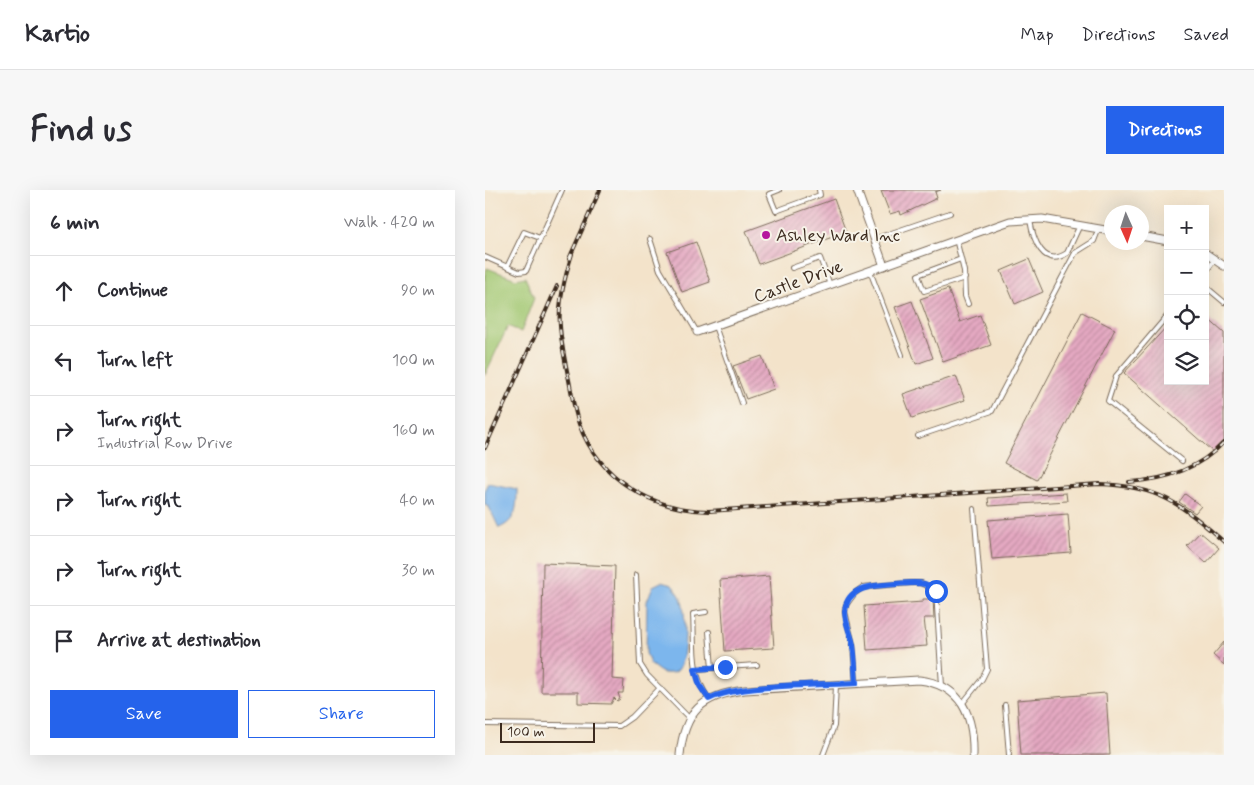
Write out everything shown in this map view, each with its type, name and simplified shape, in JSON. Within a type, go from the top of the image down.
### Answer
[{"type":"street","points":[[857,190],[884,266]]},
{"type":"street","name":"Castle Drive","points":[[697,332],[1009,221],[1030,218],[1104,229]]},
{"type":"street","points":[[1149,237],[1164,240]]},
{"type":"street","points":[[1209,255],[1224,266]]},
{"type":"street","points":[[680,755],[683,730],[689,718],[709,699],[731,692],[919,680],[941,686],[962,704],[973,729],[973,755]]},
{"type":"lane","points":[[485,257],[519,272],[526,271],[562,190]]},
{"type":"lane","points":[[779,190],[769,194],[776,211],[820,195],[819,190]]},
{"type":"lane","points":[[874,239],[950,213]]},
{"type":"lane","points":[[1030,218],[1035,241],[1043,254],[1049,256],[1058,257],[1067,253],[1080,225]]},
{"type":"lane","points":[[918,436],[992,411],[1075,253],[1094,241],[1099,228]]},
{"type":"lane","points":[[507,267],[524,232],[541,238]]},
{"type":"lane","points":[[650,239],[660,270],[697,332]]},
{"type":"lane","points":[[956,240],[965,278],[965,296],[968,304]]},
{"type":"lane","points":[[792,268],[820,258],[830,285]]},
{"type":"lane","points":[[961,258],[918,275],[918,280],[924,291],[965,278]]},
{"type":"lane","points":[[1209,267],[1215,259]]},
{"type":"lane","points":[[870,271],[902,355]]},
{"type":"lane","points":[[1209,289],[1224,302]]},
{"type":"lane","points":[[1164,320],[1115,376],[1108,401],[1182,461]]},
{"type":"lane","points":[[715,326],[743,403]]},
{"type":"lane","points":[[962,704],[982,679],[987,669],[974,509]]},
{"type":"lane","points":[[636,575],[640,664],[689,718]]},
{"type":"lane","points":[[856,683],[853,645],[845,612],[851,598],[863,587],[921,583],[936,591],[941,686]]},
{"type":"lane","points":[[705,612],[693,614],[695,669],[700,686],[709,699]]},
{"type":"lane","points":[[709,632],[711,668]]},
{"type":"lane","points":[[695,669],[757,665]]},
{"type":"lane","points":[[823,755],[834,726],[836,685]]},
{"type":"lane","points":[[485,724],[619,726],[633,717],[660,688]]},
{"type":"lane","points":[[1005,705],[1009,755]]},
{"type":"green space","points":[[487,268],[516,279],[525,277],[534,298],[521,332],[508,326],[485,375],[485,276]]},
{"type":"water","points":[[488,483],[517,489],[516,507],[513,517],[499,528],[489,507],[485,505],[485,489]]},
{"type":"water","points":[[661,582],[672,585],[683,604],[685,635],[683,657],[677,671],[672,673],[662,673],[650,664],[646,653],[647,601],[653,586]]},
{"type":"building","points":[[941,190],[935,192],[937,198],[901,215],[900,211],[890,214],[881,191]]},
{"type":"building","points":[[834,199],[846,232],[759,264],[746,231]]},
{"type":"building","points":[[696,242],[710,282],[682,292],[667,252]]},
{"type":"building","points":[[1029,259],[1043,292],[1015,304],[1001,271]]},
{"type":"building","points":[[948,289],[960,322],[980,315],[991,345],[943,362],[920,299]]},
{"type":"building","points":[[912,301],[933,358],[916,364],[895,307]]},
{"type":"building","points":[[1082,312],[1115,329],[1037,480],[1004,463]]},
{"type":"building","points":[[1209,320],[1224,333],[1224,440],[1213,452],[1124,373],[1164,329],[1164,385],[1209,385]]},
{"type":"building","points":[[762,356],[774,389],[746,399],[733,366]]},
{"type":"building","points":[[956,376],[965,400],[912,418],[903,394]]},
{"type":"building","points":[[1066,493],[1067,501],[989,506],[988,498]]},
{"type":"building","points":[[1185,494],[1201,506],[1195,513],[1179,502]]},
{"type":"building","points":[[1068,514],[1071,553],[992,559],[988,520]]},
{"type":"building","points":[[1200,532],[1219,548],[1206,563],[1187,546]]},
{"type":"building","points":[[543,563],[615,566],[612,679],[624,680],[623,693],[618,693],[620,699],[617,701],[614,698],[611,704],[578,703],[578,692],[541,692]]},
{"type":"building","points":[[769,576],[774,648],[725,651],[720,580]]},
{"type":"building","points":[[923,599],[933,599],[934,618],[924,618],[927,646],[867,650],[864,606],[923,602]]},
{"type":"building","points":[[1224,642],[1224,665],[1213,655]]},
{"type":"building","points":[[1106,693],[1110,755],[1021,755],[1017,700]]},
{"type":"railway","points":[[569,259],[600,190]]},
{"type":"railway","points":[[572,254],[560,303],[560,331],[577,419],[588,444],[600,461],[614,476],[648,498],[668,505],[709,511],[1099,484],[1154,493],[1181,507],[1224,542]]},
{"type":"railway","points":[[485,448],[557,286]]},
{"type":"railway","points":[[1129,482],[1168,476],[1192,466],[1204,459],[1224,442]]},
{"type":"place","name":"Ashley Ward Inc","points":[[766,235]]},
{"type":"route","points":[[725,667],[695,669],[700,686],[709,699],[722,694],[745,690],[856,683],[853,645],[845,612],[855,593],[863,587],[910,583],[921,583],[936,591]]}]
